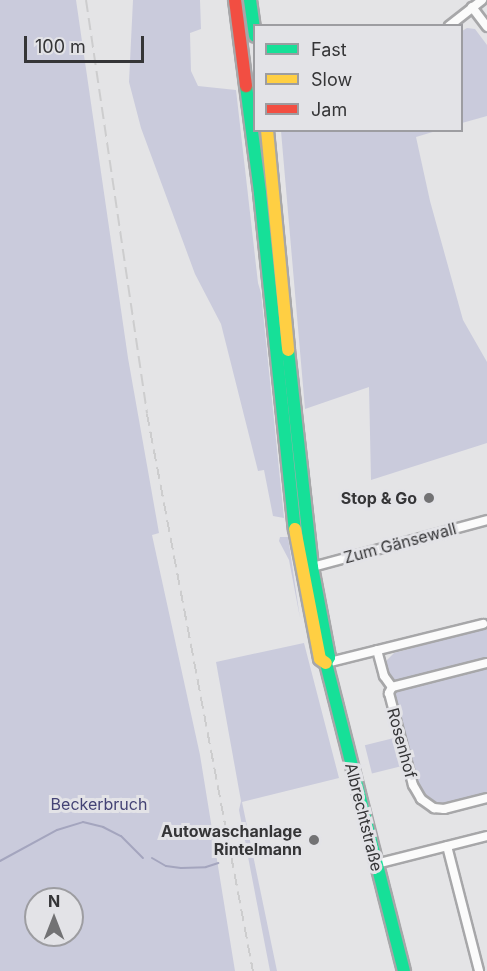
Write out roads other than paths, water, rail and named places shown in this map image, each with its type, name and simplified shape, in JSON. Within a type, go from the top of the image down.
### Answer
[{"type":"main road","name":"Albrechtstraße","points":[[235,0],[250,85],[253,117]]},
{"type":"main road","points":[[250,0],[253,24]]},
{"type":"main road","name":"Albrechtstraße","points":[[254,132],[285,449],[298,551],[320,659],[326,663]]},
{"type":"main road","name":"Albrechtstraße","points":[[267,132],[300,466],[312,567],[329,657],[326,663],[404,971]]},
{"type":"street","points":[[451,24],[482,0]]},
{"type":"street","points":[[472,7],[487,27]]},
{"type":"street","name":"Zum Gänsewall","points":[[312,567],[487,520]]},
{"type":"street","points":[[326,663],[483,624]]},
{"type":"street","name":"Rosenhof","points":[[378,650],[384,676],[392,687]]},
{"type":"street","name":"Rosenhof","points":[[487,663],[392,687],[389,693],[413,785],[421,799],[434,808],[444,809],[487,798]]},
{"type":"street","points":[[376,864],[487,836]]},
{"type":"street","points":[[447,846],[479,971]]},
{"type":"waterway","points":[[0,861],[57,830],[83,822],[103,827],[121,836],[143,858]]},
{"type":"waterway","points":[[152,858],[166,866],[181,868],[206,867],[218,863]]},
{"type":"railway","points":[[86,0],[147,414],[253,971]]},
{"type":"place","name":"Stop & Go","points":[[429,498]]},
{"type":"place","name":"Autowaschanlage Rintelmann","points":[[314,840]]},
{"type":"park label","name":"Beckerbruch","points":[[99,804]]}]
